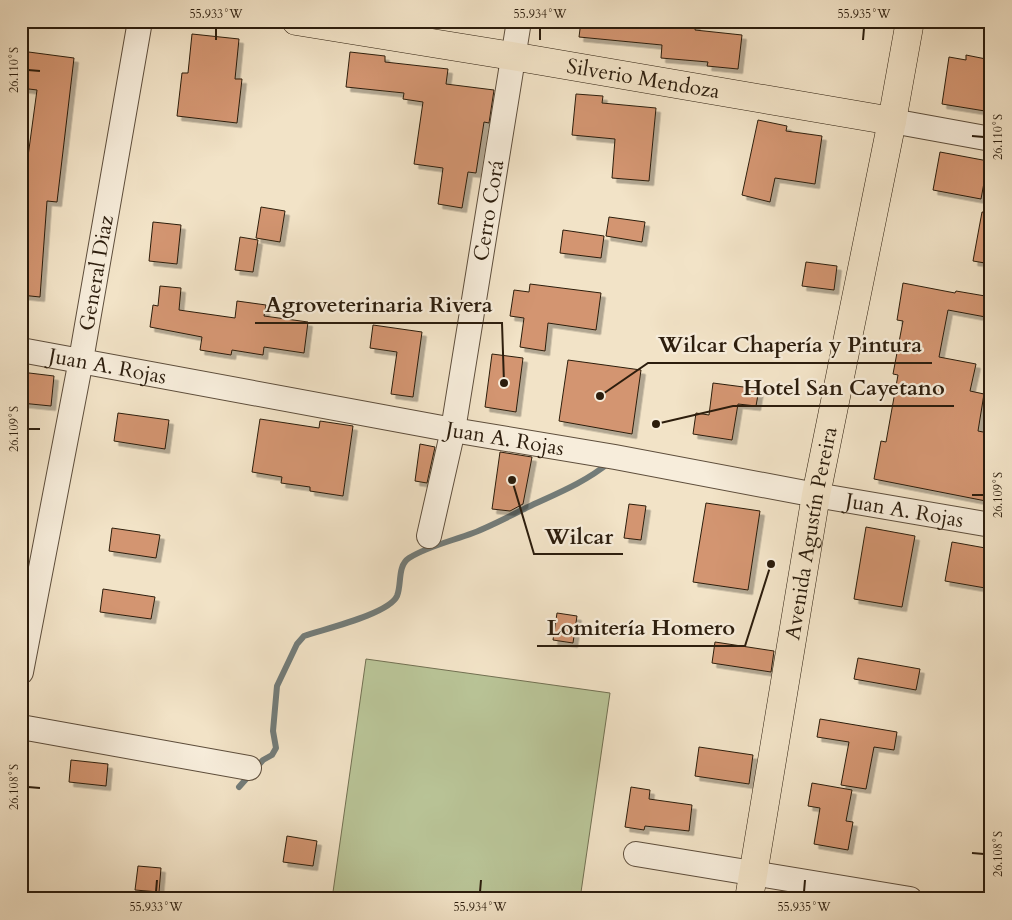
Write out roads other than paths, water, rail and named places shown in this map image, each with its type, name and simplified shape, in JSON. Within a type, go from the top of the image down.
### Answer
[{"type":"main road","name":"Silverio Mendoza","points":[[296,21],[892,120]]},
{"type":"main road","name":"Avenida Agustín Pereira","points":[[751,886],[816,496],[892,120],[910,21]]},
{"type":"street","name":"General Diaz","points":[[21,672],[81,360],[140,21]]},
{"type":"street","name":"Cerro Corá","points":[[429,536],[453,430],[519,21]]},
{"type":"street","name":"Silverio Mendoza","points":[[892,120],[991,139]]},
{"type":"street","name":"Juan A. Rojas","points":[[21,350],[453,430],[615,457],[816,496],[991,525]]},
{"type":"street","points":[[21,727],[249,768]]},
{"type":"street","points":[[636,854],[751,886],[910,899]]},
{"type":"waterway","points":[[239,787],[263,760],[272,755],[276,748],[273,731],[277,686],[297,644],[304,636],[369,615],[392,603],[397,596],[400,576],[405,561],[416,554],[494,524],[581,482],[610,462]]},
{"type":"place","name":"Agroveterinaria Rivera","points":[[504,383]]},
{"type":"place","name":"Wilcar Chapería y Pintura","points":[[600,396]]},
{"type":"place","name":"Hotel San Cayetano","points":[[656,424]]},
{"type":"place","name":"Wilcar","points":[[512,480]]},
{"type":"place","name":"Lomitería Homero","points":[[771,564]]}]
